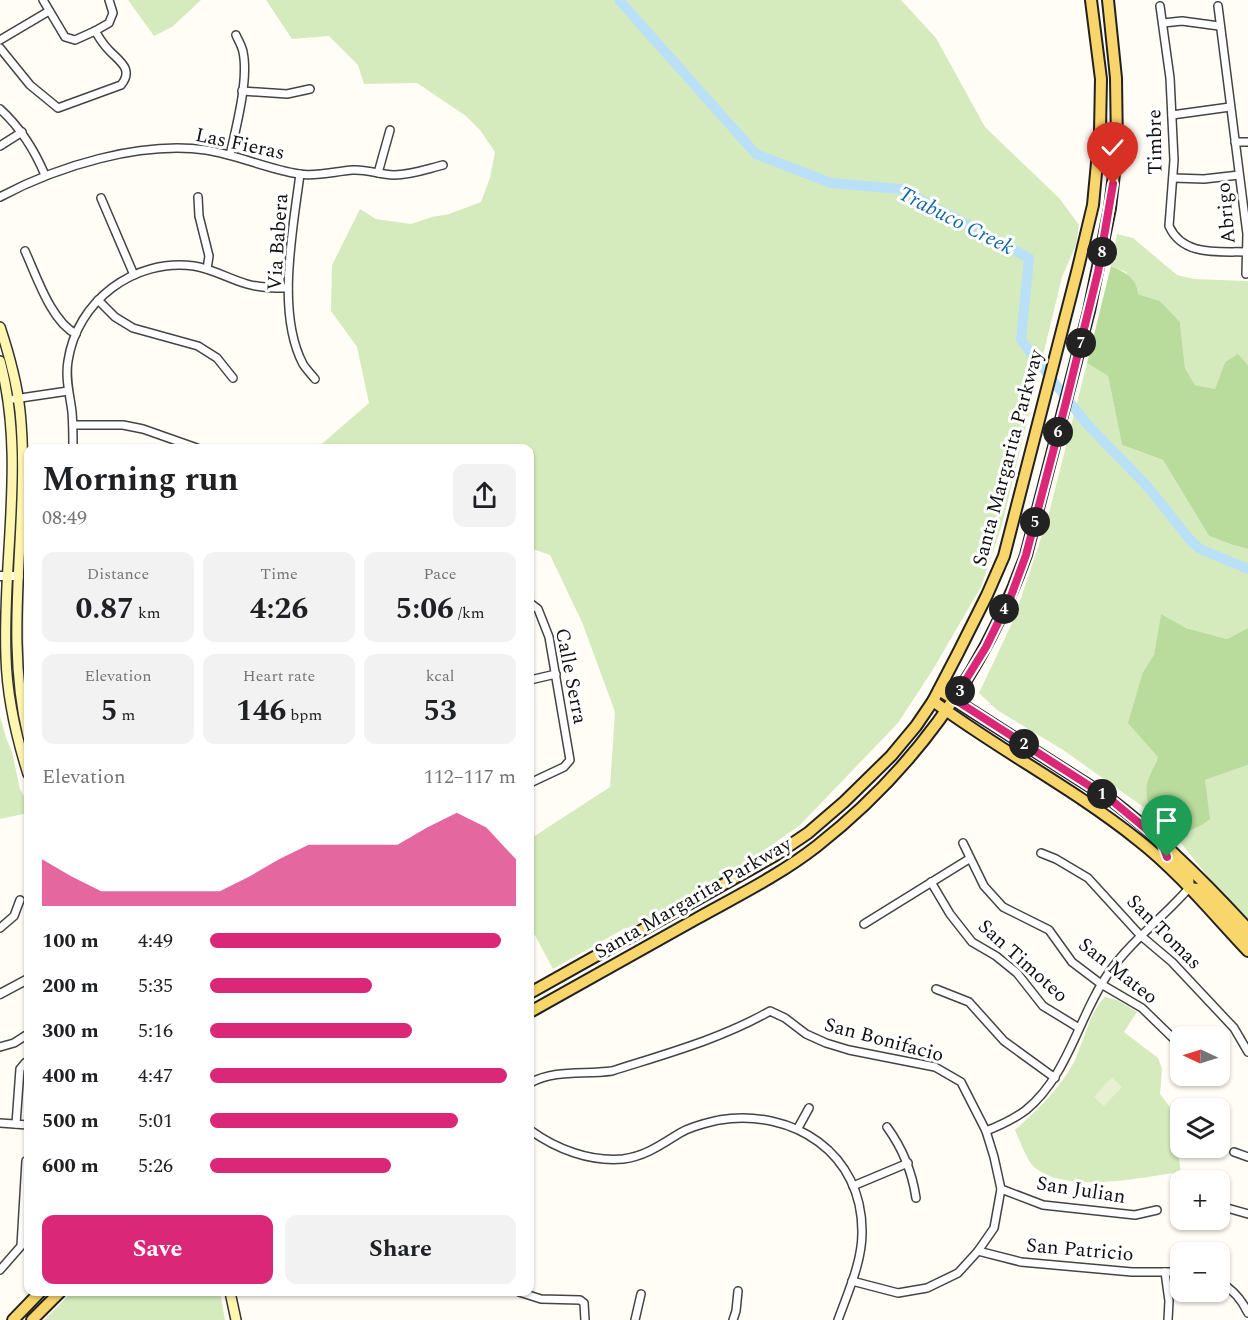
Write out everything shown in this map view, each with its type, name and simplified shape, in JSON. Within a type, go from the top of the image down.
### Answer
[{"type":"main road","name":"Santa Margarita Parkway","points":[[534,991],[749,871],[808,833],[891,756],[933,701],[987,595],[1004,556],[1093,205],[1100,132],[1101,78],[1091,0]]},
{"type":"main road","name":"Santa Margarita Parkway","points":[[534,1010],[757,885],[818,846],[879,792],[903,767],[947,712],[986,647],[1011,596],[1026,555],[1098,272],[1110,208],[1117,148],[1116,78],[1108,0]]},
{"type":"main road","points":[[0,327],[14,399],[22,463],[17,659],[24,715]]},
{"type":"main road","points":[[0,361],[14,399],[13,450],[4,576],[8,684],[24,759]]},
{"type":"main road","points":[[939,690],[1110,799],[1200,877],[1248,929]]},
{"type":"main road","points":[[933,701],[1101,812],[1140,841],[1189,888],[1248,951]]},
{"type":"main road","points":[[1162,842],[1167,857],[1188,877],[1189,888]]},
{"type":"main road","points":[[1189,888],[1203,892],[1248,939]]},
{"type":"main road","points":[[13,1320],[36,1296]]},
{"type":"main road","points":[[32,1320],[56,1296]]},
{"type":"main road","points":[[231,1296],[236,1320]]},
{"type":"street","points":[[43,0],[64,37],[75,40],[109,23],[113,13],[108,0]]},
{"type":"street","name":"Timbre","points":[[1160,6],[1170,78],[1172,115],[1174,160],[1169,221],[1171,231],[1194,250],[1246,252]]},
{"type":"street","name":"Abrigo","points":[[1218,6],[1246,234],[1246,274]]},
{"type":"street","points":[[0,40],[49,11]]},
{"type":"street","points":[[1163,23],[1182,21],[1219,26]]},
{"type":"street","points":[[0,48],[30,85],[58,108],[121,85],[126,78],[123,64],[106,48],[95,31]]},
{"type":"street","points":[[230,155],[242,91],[243,53],[236,34]]},
{"type":"street","points":[[242,91],[287,94],[310,89]]},
{"type":"street","points":[[1172,115],[1230,107]]},
{"type":"street","points":[[0,109],[22,132],[37,156],[45,175]]},
{"type":"street","points":[[378,173],[390,130]]},
{"type":"street","points":[[0,147],[22,132]]},
{"type":"street","points":[[1235,142],[1247,140]]},
{"type":"street","name":"Las Fieras","points":[[0,197],[45,175],[109,156],[158,150],[206,150],[300,174],[356,170],[393,175],[411,174],[443,165]]},
{"type":"street","name":"Via Babera","points":[[300,174],[289,255],[288,288],[296,343],[303,364],[315,379]]},
{"type":"street","points":[[1173,178],[1204,179],[1239,175]]},
{"type":"street","points":[[198,197],[199,216],[209,256],[207,269]]},
{"type":"street","points":[[101,198],[134,275]]},
{"type":"street","points":[[25,251],[56,315],[68,330],[76,334]]},
{"type":"street","points":[[73,444],[73,425],[66,377],[68,361],[83,320],[98,300],[112,287],[134,275],[155,268],[172,266],[207,269],[266,288],[288,288]]},
{"type":"street","points":[[98,300],[115,317],[134,328],[198,346],[217,358],[233,378]]},
{"type":"street","points":[[14,399],[68,391]]},
{"type":"street","points":[[73,425],[123,425],[143,429],[186,444]]},
{"type":"street","points":[[4,576],[18,576]]},
{"type":"street","name":"Calle Serra","points":[[534,606],[545,623],[570,760],[564,767],[534,781]]},
{"type":"street","points":[[534,679],[556,674]]},
{"type":"street","name":"San Mateo","points":[[963,843],[984,886],[1003,907],[1049,930],[1072,962],[1101,984],[1142,1008],[1170,1035]]},
{"type":"street","name":"San Tomas","points":[[1041,853],[1088,878],[1140,935],[1172,962],[1226,1020],[1248,1052]]},
{"type":"street","points":[[864,924],[969,859]]},
{"type":"street","name":"San Timoteo","points":[[931,882],[950,914],[972,942],[996,956],[1017,973],[1043,1006],[1079,1028]]},
{"type":"street","points":[[986,1131],[1002,1125],[1026,1110],[1055,1078],[1101,984],[1117,961],[1140,935],[1189,888]]},
{"type":"street","points":[[0,928],[14,916],[20,900]]},
{"type":"street","points":[[0,994],[24,981]]},
{"type":"street","points":[[936,989],[969,1002],[1004,1041],[1055,1078]]},
{"type":"street","name":"San Bonifacio","points":[[534,1081],[555,1073],[612,1071],[723,1034],[770,1011],[785,1018],[806,1034],[826,1043],[849,1050],[935,1067],[961,1082],[986,1131],[999,1174],[1001,1189],[994,1228],[978,1251],[957,1273],[927,1288],[898,1293],[852,1281]]},
{"type":"street","points":[[0,1047],[24,1036]]},
{"type":"street","points":[[16,1124],[20,1069],[24,1064]]},
{"type":"street","points":[[798,1128],[809,1108]]},
{"type":"street","points":[[534,1133],[567,1151],[596,1158],[623,1159],[650,1152],[698,1125],[720,1120],[765,1119],[798,1128],[833,1155],[854,1186],[860,1209],[862,1233],[859,1256],[838,1320]]},
{"type":"street","points":[[0,1123],[24,1125]]},
{"type":"street","points":[[887,1127],[899,1143],[908,1163],[916,1198]]},
{"type":"street","points":[[1234,1152],[1248,1157]]},
{"type":"street","points":[[854,1186],[908,1163]]},
{"type":"street","name":"San Julian","points":[[1001,1189],[1042,1205],[1135,1215],[1157,1210]]},
{"type":"street","points":[[1230,1209],[1248,1214]]},
{"type":"street","points":[[0,1270],[21,1246],[24,1223]]},
{"type":"street","name":"San Patricio","points":[[978,1251],[1021,1262],[1132,1272],[1170,1272]]},
{"type":"street","points":[[1165,1272],[1168,1320]]},
{"type":"street","points":[[1230,1289],[1244,1304],[1248,1313]]},
{"type":"street","points":[[733,1320],[738,1291]]},
{"type":"street","points":[[634,1320],[641,1294]]},
{"type":"street","points":[[532,1296],[541,1299],[580,1300],[584,1303],[585,1320]]},
{"type":"green space","points":[[128,0],[201,0],[172,27],[154,36]]},
{"type":"green space","points":[[266,0],[901,0],[936,38],[985,127],[1060,199],[1079,225],[1076,245],[1062,277],[1002,525],[981,587],[932,671],[898,723],[799,826],[736,870],[657,916],[620,931],[553,969],[534,933],[534,836],[610,787],[615,712],[582,622],[550,555],[534,549],[534,444],[322,444],[369,403],[357,347],[331,311],[332,265],[360,209],[376,219],[411,224],[449,214],[481,202],[490,178],[495,152],[480,130],[466,116],[417,83],[364,84],[358,65],[329,36],[292,39]]},
{"type":"green space","points":[[1117,234],[1133,238],[1177,275],[1194,279],[1248,281],[1248,365],[1238,355],[1225,362],[1215,389],[1195,385],[1185,368],[1180,322],[1160,301],[1138,294],[1126,272],[1111,266]]},
{"type":"green space","points":[[1111,266],[1133,280],[1138,294],[1160,301],[1180,322],[1185,368],[1195,385],[1215,389],[1225,362],[1238,354],[1248,365],[1248,549],[1209,536],[1163,460],[1122,445],[1108,376],[1087,363]]},
{"type":"green space","points":[[1087,363],[1108,376],[1122,445],[1163,460],[1209,536],[1248,549],[1248,628],[1227,639],[1186,628],[1161,615],[1154,656],[1143,672],[1158,757],[1147,785],[1149,811],[1063,750],[997,710],[979,693],[1014,619],[1048,517]]},
{"type":"green space","points":[[1161,614],[1186,628],[1227,639],[1248,628],[1248,765],[1205,780],[1210,819],[1197,828],[1181,833],[1165,829],[1152,812],[1146,790],[1158,757],[1128,723],[1143,672],[1154,655]]},
{"type":"green space","points":[[0,716],[24,796],[24,814],[0,819]]},
{"type":"green space","points":[[1248,765],[1248,921],[1229,903],[1173,833],[1196,829],[1205,780]]},
{"type":"green space","points":[[1105,997],[1117,1000],[1137,1012],[1124,1032],[1158,1058],[1162,1069],[1160,1094],[1170,1107],[1170,1158],[1179,1158],[1181,1170],[1170,1170],[1170,1174],[1105,1182],[1066,1180],[1048,1175],[1034,1167],[1021,1144],[1015,1130],[1063,1080],[1075,1060],[1100,1003]]},
{"type":"green space","points":[[1112,1077],[1122,1087],[1104,1106],[1094,1097]]},
{"type":"green space","points":[[68,1296],[221,1296],[225,1320],[44,1320]]},
{"type":"waterway","name":"Trabuco Creek","points":[[619,0],[756,154],[831,183],[901,189],[1029,258],[1021,340],[1086,423],[1148,487],[1190,540],[1200,549],[1248,569]]},
{"type":"route","points":[[1113,184],[1098,272],[1026,555],[1011,596],[986,647],[954,699],[1110,799],[1162,842],[1167,857]]}]
